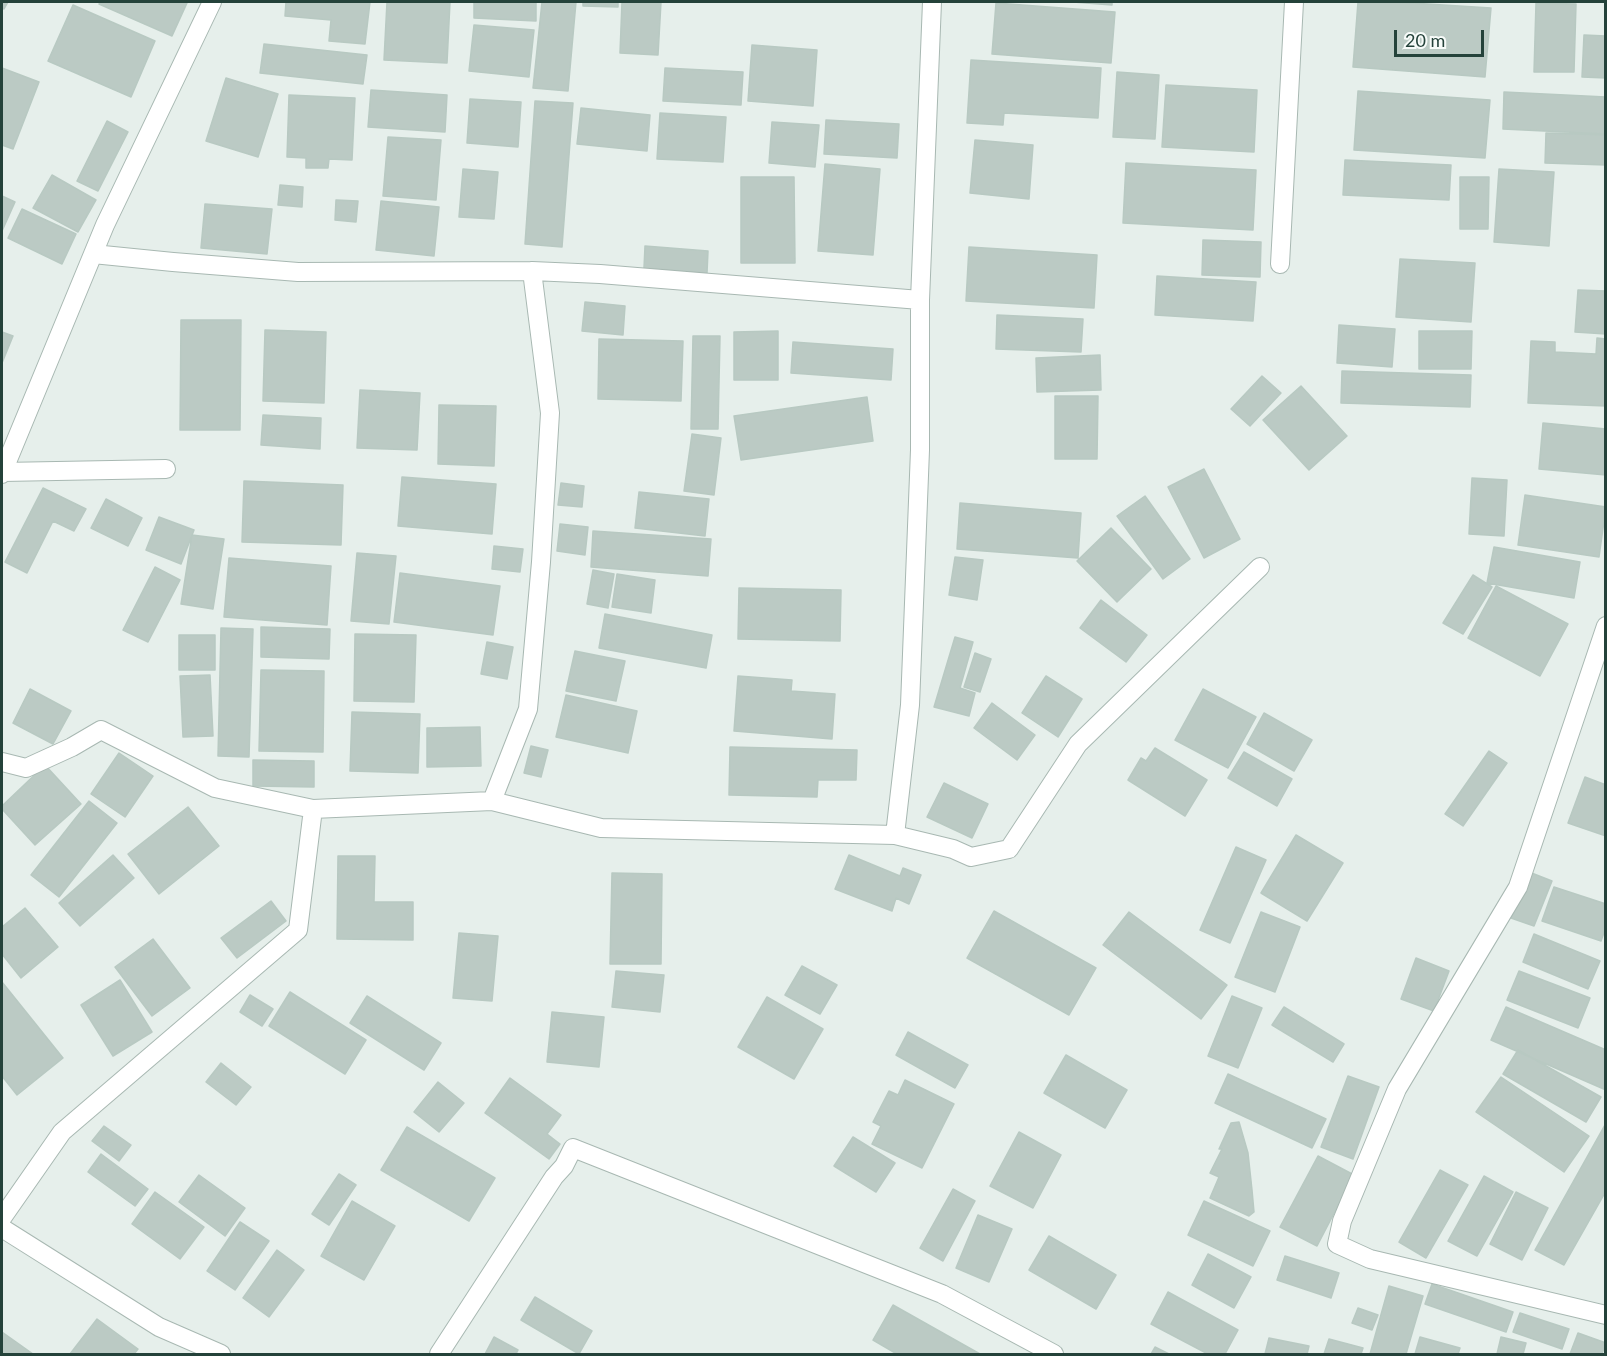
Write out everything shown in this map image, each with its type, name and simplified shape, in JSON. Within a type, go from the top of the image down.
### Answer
[{"type":"street","points":[[166,469],[2,473],[93,254],[212,2]]},
{"type":"street","points":[[895,835],[910,705],[920,450],[920,300],[932,2]]},
{"type":"street","points":[[1280,264],[1294,2]]},
{"type":"street","points":[[93,254],[298,272],[532,271],[600,274],[920,300]]},
{"type":"street","points":[[492,801],[528,709],[541,561],[550,413],[532,271]]},
{"type":"street","points":[[2,762],[26,768],[72,747],[101,730],[214,788],[313,809],[492,801],[601,828],[895,835],[953,849],[971,858],[1009,849],[1078,744],[1260,567]]},
{"type":"street","points":[[1605,626],[1599,671],[1518,887],[1397,1089],[1342,1221],[1337,1244],[1370,1259],[1605,1315]]},
{"type":"street","points":[[2,1218],[62,1132],[298,930],[313,809]]},
{"type":"street","points":[[439,1354],[554,1177],[564,1166],[573,1148],[942,1294],[1054,1354]]},
{"type":"street","points":[[2,1228],[159,1327],[221,1354]]},
{"type":"building","points":[[2,2],[8,2],[4,9],[2,8]]},
{"type":"building","points":[[100,2],[187,3],[172,36],[99,4]]},
{"type":"building","points":[[286,2],[370,2],[365,44],[329,41],[331,20],[285,16]]},
{"type":"building","points":[[387,2],[450,2],[447,63],[384,60]]},
{"type":"building","points":[[474,2],[536,2],[536,21],[474,18]]},
{"type":"building","points":[[542,2],[576,2],[568,91],[533,88]]},
{"type":"building","points":[[583,2],[618,2],[618,7],[583,6]]},
{"type":"building","points":[[622,2],[661,2],[658,55],[620,53]]},
{"type":"building","points":[[1073,2],[1112,2],[1112,5]]},
{"type":"building","points":[[1358,2],[1491,8],[1485,77],[1353,67]]},
{"type":"building","points":[[996,3],[1115,12],[1111,63],[992,54]]},
{"type":"building","points":[[1536,3],[1576,4],[1574,72],[1534,72]]},
{"type":"building","points":[[73,5],[155,41],[131,97],[48,61]]},
{"type":"building","points":[[474,25],[534,30],[529,77],[469,71]]},
{"type":"building","points":[[1584,35],[1606,36],[1606,78],[1582,77]]},
{"type":"building","points":[[264,44],[367,55],[363,84],[260,73]]},
{"type":"building","points":[[752,45],[817,50],[813,106],[748,101]]},
{"type":"building","points":[[971,60],[1101,68],[1098,118],[1004,113],[1003,125],[967,123]]},
{"type":"building","points":[[2,68],[39,82],[13,149],[2,145]]},
{"type":"building","points":[[665,68],[743,72],[741,105],[663,101]]},
{"type":"building","points":[[1117,72],[1159,75],[1155,139],[1113,137]]},
{"type":"building","points":[[226,78],[278,94],[258,157],[206,141]]},
{"type":"building","points":[[1166,85],[1257,90],[1254,152],[1162,147]]},
{"type":"building","points":[[371,90],[447,95],[445,132],[368,127]]},
{"type":"building","points":[[1358,91],[1490,100],[1485,158],[1354,150]]},
{"type":"building","points":[[1504,92],[1606,97],[1606,134],[1503,129]]},
{"type":"building","points":[[289,95],[355,98],[352,160],[329,159],[328,168],[306,168],[306,158],[287,157]]},
{"type":"building","points":[[470,99],[521,102],[518,147],[467,143]]},
{"type":"building","points":[[535,101],[573,103],[562,247],[525,244]]},
{"type":"building","points":[[581,108],[650,115],[647,151],[577,144]]},
{"type":"building","points":[[660,113],[726,117],[723,162],[657,159]]},
{"type":"building","points":[[826,120],[899,124],[897,158],[824,154]]},
{"type":"building","points":[[107,121],[128,132],[98,191],[77,181]]},
{"type":"building","points":[[772,122],[819,125],[815,167],[769,163]]},
{"type":"building","points":[[1546,133],[1606,135],[1606,165],[1545,163]]},
{"type":"building","points":[[388,137],[441,140],[436,200],[383,196]]},
{"type":"building","points":[[975,140],[1033,145],[1029,199],[970,193]]},
{"type":"building","points":[[1345,160],[1451,165],[1449,200],[1343,195]]},
{"type":"building","points":[[1126,163],[1256,170],[1253,230],[1123,223]]},
{"type":"building","points":[[825,164],[880,169],[873,255],[818,251]]},
{"type":"building","points":[[463,169],[498,172],[494,219],[459,217]]},
{"type":"building","points":[[1499,169],[1554,172],[1549,246],[1494,242]]},
{"type":"building","points":[[52,175],[96,200],[78,232],[33,208]]},
{"type":"building","points":[[741,177],[794,177],[795,263],[741,263]]},
{"type":"building","points":[[1460,177],[1489,177],[1488,229],[1460,229]]},
{"type":"building","points":[[280,185],[303,187],[302,207],[278,205]]},
{"type":"building","points":[[2,196],[15,202],[2,231]]},
{"type":"building","points":[[336,200],[358,201],[356,222],[335,220]]},
{"type":"building","points":[[381,201],[439,207],[434,256],[376,250]]},
{"type":"building","points":[[205,204],[272,209],[267,254],[201,248]]},
{"type":"building","points":[[22,209],[76,234],[62,264],[8,238]]},
{"type":"building","points":[[1203,240],[1261,242],[1260,277],[1202,275]]},
{"type":"building","points":[[645,246],[708,251],[707,273],[644,268]]},
{"type":"building","points":[[969,247],[1097,255],[1094,308],[966,301]]},
{"type":"building","points":[[1400,259],[1475,263],[1471,322],[1396,317]]},
{"type":"building","points":[[1157,276],[1256,282],[1253,321],[1155,315]]},
{"type":"building","points":[[1578,290],[1606,291],[1606,334],[1575,332]]},
{"type":"building","points":[[585,302],[625,306],[623,335],[582,331]]},
{"type":"building","points":[[997,315],[1083,319],[1081,352],[996,349]]},
{"type":"building","points":[[181,320],[241,320],[240,430],[180,430]]},
{"type":"building","points":[[1339,325],[1395,329],[1392,367],[1337,363]]},
{"type":"building","points":[[265,330],[326,332],[324,403],[263,401]]},
{"type":"building","points":[[778,331],[778,380],[734,380],[734,332]]},
{"type":"building","points":[[1419,331],[1472,331],[1471,369],[1419,369]]},
{"type":"building","points":[[2,332],[13,336],[2,363]]},
{"type":"building","points":[[693,336],[720,336],[718,429],[691,429]]},
{"type":"building","points":[[1597,338],[1606,339],[1606,406],[1528,403],[1531,341],[1555,342],[1555,352],[1596,354]]},
{"type":"building","points":[[599,339],[683,341],[681,401],[598,399]]},
{"type":"building","points":[[793,342],[893,349],[891,380],[791,373]]},
{"type":"building","points":[[1100,355],[1101,390],[1037,392],[1036,358]]},
{"type":"building","points":[[1342,371],[1471,375],[1470,407],[1341,403]]},
{"type":"building","points":[[1262,376],[1281,393],[1250,426],[1231,409]]},
{"type":"building","points":[[1301,386],[1347,436],[1309,470],[1263,420]]},
{"type":"building","points":[[360,390],[420,393],[417,450],[357,448]]},
{"type":"building","points":[[1055,396],[1098,396],[1097,459],[1055,459]]},
{"type":"building","points":[[867,397],[873,441],[741,460],[734,416]]},
{"type":"building","points":[[439,405],[496,406],[494,466],[438,464]]},
{"type":"building","points":[[263,415],[321,418],[320,449],[261,445]]},
{"type":"building","points":[[1543,423],[1606,429],[1606,475],[1539,469]]},
{"type":"building","points":[[692,434],[721,438],[714,495],[684,491]]},
{"type":"building","points":[[1204,469],[1240,539],[1204,558],[1168,487]]},
{"type":"building","points":[[402,477],[496,484],[492,534],[398,526]]},
{"type":"building","points":[[1472,478],[1507,480],[1504,536],[1469,534]]},
{"type":"building","points":[[244,481],[343,485],[341,545],[242,542]]},
{"type":"building","points":[[561,483],[584,486],[582,507],[558,505]]},
{"type":"building","points":[[43,488],[86,509],[74,531],[53,521],[27,573],[5,562]]},
{"type":"building","points":[[639,492],[709,499],[705,536],[635,528]]},
{"type":"building","points":[[1525,495],[1606,507],[1599,557],[1518,545]]},
{"type":"building","points":[[1145,496],[1190,559],[1163,579],[1117,516]]},
{"type":"building","points":[[106,499],[142,518],[128,546],[91,528]]},
{"type":"building","points":[[960,503],[1081,513],[1078,558],[957,549]]},
{"type":"building","points":[[159,517],[194,530],[181,564],[146,550]]},
{"type":"building","points":[[560,524],[588,527],[585,555],[557,551]]},
{"type":"building","points":[[1111,528],[1151,569],[1117,602],[1077,561]]},
{"type":"building","points":[[593,531],[711,539],[708,576],[591,567]]},
{"type":"building","points":[[192,535],[224,539],[213,609],[181,604]]},
{"type":"building","points":[[494,546],[523,549],[520,572],[492,569]]},
{"type":"building","points":[[1494,547],[1580,562],[1574,598],[1487,583]]},
{"type":"building","points":[[357,553],[396,556],[389,624],[351,621]]},
{"type":"building","points":[[955,557],[983,560],[977,600],[949,595]]},
{"type":"building","points":[[229,558],[331,566],[327,625],[224,617]]},
{"type":"building","points":[[155,567],[180,580],[148,642],[123,630]]},
{"type":"building","points":[[593,570],[614,574],[608,608],[587,604]]},
{"type":"building","points":[[400,573],[500,586],[493,635],[394,622]]},
{"type":"building","points":[[617,574],[655,580],[651,613],[612,607]]},
{"type":"building","points":[[1473,575],[1492,587],[1463,634],[1443,623]]},
{"type":"building","points":[[1496,586],[1568,624],[1540,676],[1468,638]]},
{"type":"building","points":[[739,588],[841,590],[840,641],[738,639]]},
{"type":"building","points":[[1101,600],[1147,635],[1126,662],[1080,628]]},
{"type":"building","points":[[605,614],[712,635],[706,668],[599,648]]},
{"type":"building","points":[[261,627],[330,629],[329,659],[261,657]]},
{"type":"building","points":[[221,628],[253,629],[249,757],[218,756]]},
{"type":"building","points":[[355,634],[416,635],[414,702],[354,701]]},
{"type":"building","points":[[179,635],[215,635],[215,670],[179,670]]},
{"type":"building","points":[[955,637],[973,642],[960,688],[975,693],[969,716],[934,707]]},
{"type":"building","points":[[487,642],[513,647],[507,679],[481,674]]},
{"type":"building","points":[[575,651],[625,661],[616,701],[566,691]]},
{"type":"building","points":[[975,653],[991,659],[980,692],[964,687]]},
{"type":"building","points":[[261,670],[324,671],[323,752],[259,751]]},
{"type":"building","points":[[210,675],[213,736],[183,737],[180,676]]},
{"type":"building","points":[[738,676],[792,680],[791,691],[835,694],[832,739],[734,731]]},
{"type":"building","points":[[1046,676],[1082,699],[1058,737],[1022,713]]},
{"type":"building","points":[[30,689],[71,711],[53,744],[13,723]]},
{"type":"building","points":[[1203,689],[1256,717],[1228,768],[1175,740]]},
{"type":"building","points":[[566,695],[637,711],[628,753],[556,737]]},
{"type":"building","points":[[992,703],[1035,735],[1017,760],[974,728]]},
{"type":"building","points":[[352,712],[420,714],[418,773],[350,771]]},
{"type":"building","points":[[1264,713],[1312,740],[1294,771],[1247,744]]},
{"type":"building","points":[[480,727],[481,766],[427,767],[427,728]]},
{"type":"building","points":[[531,746],[548,750],[541,777],[524,773]]},
{"type":"building","points":[[730,747],[857,750],[856,780],[818,780],[817,797],[729,795]]},
{"type":"building","points":[[1155,748],[1207,780],[1185,816],[1128,780],[1141,758],[1146,761]]},
{"type":"building","points":[[1489,751],[1507,763],[1463,826],[1445,814]]},
{"type":"building","points":[[1244,752],[1292,779],[1277,806],[1228,778]]},
{"type":"building","points":[[119,753],[153,776],[125,817],[91,794]]},
{"type":"building","points":[[253,760],[314,761],[314,787],[253,786]]},
{"type":"building","points":[[45,765],[81,804],[35,845],[2,809],[2,806]]},
{"type":"building","points":[[1585,777],[1606,785],[1606,836],[1568,823]]},
{"type":"building","points":[[944,783],[988,804],[972,838],[927,817]]},
{"type":"building","points":[[89,801],[117,823],[59,897],[31,875]]},
{"type":"building","points":[[188,807],[219,846],[159,894],[128,854]]},
{"type":"building","points":[[1296,835],[1343,863],[1307,921],[1261,893]]},
{"type":"building","points":[[1236,847],[1266,860],[1230,943],[1200,930]]},
{"type":"building","points":[[113,855],[134,878],[80,926],[59,903]]},
{"type":"building","points":[[849,855],[900,876],[903,868],[921,875],[909,904],[896,898],[892,911],[835,889]]},
{"type":"building","points":[[338,856],[375,856],[374,902],[413,902],[413,940],[337,939]]},
{"type":"building","points":[[1529,872],[1552,881],[1534,926],[1511,918]]},
{"type":"building","points":[[612,873],[662,874],[661,964],[610,964]]},
{"type":"building","points":[[1554,887],[1606,904],[1606,927],[1601,941],[1542,921]]},
{"type":"building","points":[[271,901],[286,921],[237,958],[221,938]]},
{"type":"building","points":[[25,908],[58,947],[21,978],[2,954],[2,927]]},
{"type":"building","points":[[994,911],[1096,968],[1069,1015],[967,958]]},
{"type":"building","points":[[1129,912],[1227,985],[1201,1019],[1103,945]]},
{"type":"building","points":[[1261,912],[1300,927],[1275,992],[1235,977]]},
{"type":"building","points":[[459,933],[498,936],[492,1001],[453,998]]},
{"type":"building","points":[[1534,934],[1600,961],[1588,989],[1523,962]]},
{"type":"building","points":[[153,939],[190,988],[152,1016],[115,967]]},
{"type":"building","points":[[1416,958],[1449,971],[1434,1011],[1401,999]]},
{"type":"building","points":[[802,966],[837,985],[820,1014],[785,995]]},
{"type":"building","points":[[616,971],[664,975],[660,1012],[612,1007]]},
{"type":"building","points":[[1519,971],[1590,998],[1578,1028],[1507,1000]]},
{"type":"building","points":[[120,980],[152,1032],[113,1056],[81,1005]]},
{"type":"building","points":[[2,982],[63,1058],[17,1095],[2,1076]]},
{"type":"building","points":[[290,992],[366,1040],[345,1074],[269,1026]]},
{"type":"building","points":[[250,995],[273,1009],[262,1026],[240,1012]]},
{"type":"building","points":[[367,996],[441,1043],[424,1070],[350,1023]]},
{"type":"building","points":[[1232,996],[1262,1008],[1238,1068],[1208,1056]]},
{"type":"building","points":[[767,997],[823,1029],[794,1079],[738,1047]]},
{"type":"building","points":[[1284,1007],[1344,1044],[1333,1062],[1272,1025]]},
{"type":"building","points":[[1506,1007],[1606,1050],[1606,1090],[1491,1040]]},
{"type":"building","points":[[552,1012],[604,1017],[599,1067],[547,1062]]},
{"type":"building","points":[[908,1032],[968,1065],[955,1088],[896,1055]]},
{"type":"building","points":[[1518,1050],[1601,1097],[1586,1122],[1503,1074]]},
{"type":"building","points":[[1066,1055],[1127,1090],[1105,1128],[1044,1093]]},
{"type":"building","points":[[221,1063],[251,1087],[236,1105],[206,1082]]},
{"type":"building","points":[[1228,1074],[1326,1119],[1312,1148],[1215,1103]]},
{"type":"building","points":[[1348,1076],[1379,1087],[1353,1159],[1321,1147]]},
{"type":"building","points":[[1501,1077],[1589,1136],[1564,1172],[1476,1112]]},
{"type":"building","points":[[510,1078],[561,1115],[547,1134],[560,1144],[549,1159],[485,1113]]},
{"type":"building","points":[[905,1080],[954,1104],[922,1168],[872,1144],[881,1126],[873,1122],[889,1091],[898,1095]]},
{"type":"building","points":[[438,1082],[464,1103],[439,1132],[414,1112]]},
{"type":"building","points":[[1239,1122],[1248,1153],[1252,1190],[1254,1212],[1249,1216],[1210,1198],[1219,1177],[1210,1173],[1222,1149],[1219,1149],[1231,1123]]},
{"type":"building","points":[[1606,1123],[1606,1191],[1564,1265],[1535,1250]]},
{"type":"building","points":[[104,1126],[131,1145],[119,1161],[92,1141]]},
{"type":"building","points":[[407,1127],[495,1178],[469,1221],[381,1170]]},
{"type":"building","points":[[1019,1132],[1061,1155],[1033,1208],[990,1186]]},
{"type":"building","points":[[853,1137],[895,1163],[876,1192],[834,1166]]},
{"type":"building","points":[[101,1154],[148,1189],[135,1206],[88,1172]]},
{"type":"building","points":[[1318,1156],[1354,1175],[1317,1246],[1280,1227]]},
{"type":"building","points":[[1440,1170],[1468,1185],[1426,1258],[1399,1242]]},
{"type":"building","points":[[339,1174],[356,1185],[329,1225],[312,1214]]},
{"type":"building","points":[[199,1175],[245,1208],[225,1236],[179,1202]]},
{"type":"building","points":[[1484,1176],[1513,1192],[1477,1256],[1448,1241]]},
{"type":"building","points":[[953,1189],[975,1201],[943,1261],[920,1248]]},
{"type":"building","points":[[155,1192],[204,1227],[180,1259],[132,1224]]},
{"type":"building","points":[[1516,1192],[1548,1208],[1522,1260],[1490,1244]]},
{"type":"building","points":[[352,1201],[395,1226],[364,1280],[321,1256]]},
{"type":"building","points":[[1204,1201],[1270,1231],[1253,1266],[1188,1235]]},
{"type":"building","points":[[978,1215],[1012,1229],[989,1282],[956,1268]]},
{"type":"building","points":[[240,1222],[269,1241],[235,1290],[207,1271]]},
{"type":"building","points":[[1049,1236],[1116,1275],[1096,1309],[1029,1270]]},
{"type":"building","points":[[277,1250],[304,1270],[269,1317],[243,1298]]},
{"type":"building","points":[[1208,1254],[1251,1277],[1234,1308],[1192,1285]]},
{"type":"building","points":[[1285,1256],[1339,1273],[1331,1298],[1277,1280]]},
{"type":"building","points":[[1432,1284],[1513,1312],[1506,1332],[1425,1304]]},
{"type":"building","points":[[1389,1286],[1423,1296],[1406,1354],[1370,1354]]},
{"type":"building","points":[[1168,1292],[1238,1330],[1225,1354],[1208,1354],[1151,1324]]},
{"type":"building","points":[[535,1297],[592,1331],[579,1354],[521,1320]]},
{"type":"building","points":[[893,1305],[980,1354],[897,1354],[873,1340]]},
{"type":"building","points":[[1358,1308],[1378,1315],[1372,1330],[1352,1323]]},
{"type":"building","points":[[1520,1313],[1569,1329],[1562,1349],[1513,1332]]},
{"type":"building","points":[[97,1319],[138,1349],[134,1354],[70,1354]]},
{"type":"building","points":[[2,1332],[33,1354],[2,1354]]},
{"type":"building","points":[[1578,1333],[1606,1343],[1602,1354],[1570,1354]]},
{"type":"building","points":[[494,1337],[518,1350],[516,1354],[485,1354]]},
{"type":"building","points":[[1420,1337],[1460,1348],[1458,1354],[1415,1354]]},
{"type":"building","points":[[1501,1337],[1526,1343],[1523,1354],[1497,1354]]},
{"type":"building","points":[[1269,1338],[1309,1346],[1307,1354],[1265,1354]]},
{"type":"building","points":[[1329,1339],[1363,1348],[1361,1354],[1324,1354]]},
{"type":"building","points":[[1155,1347],[1169,1354],[1151,1354]]}]
